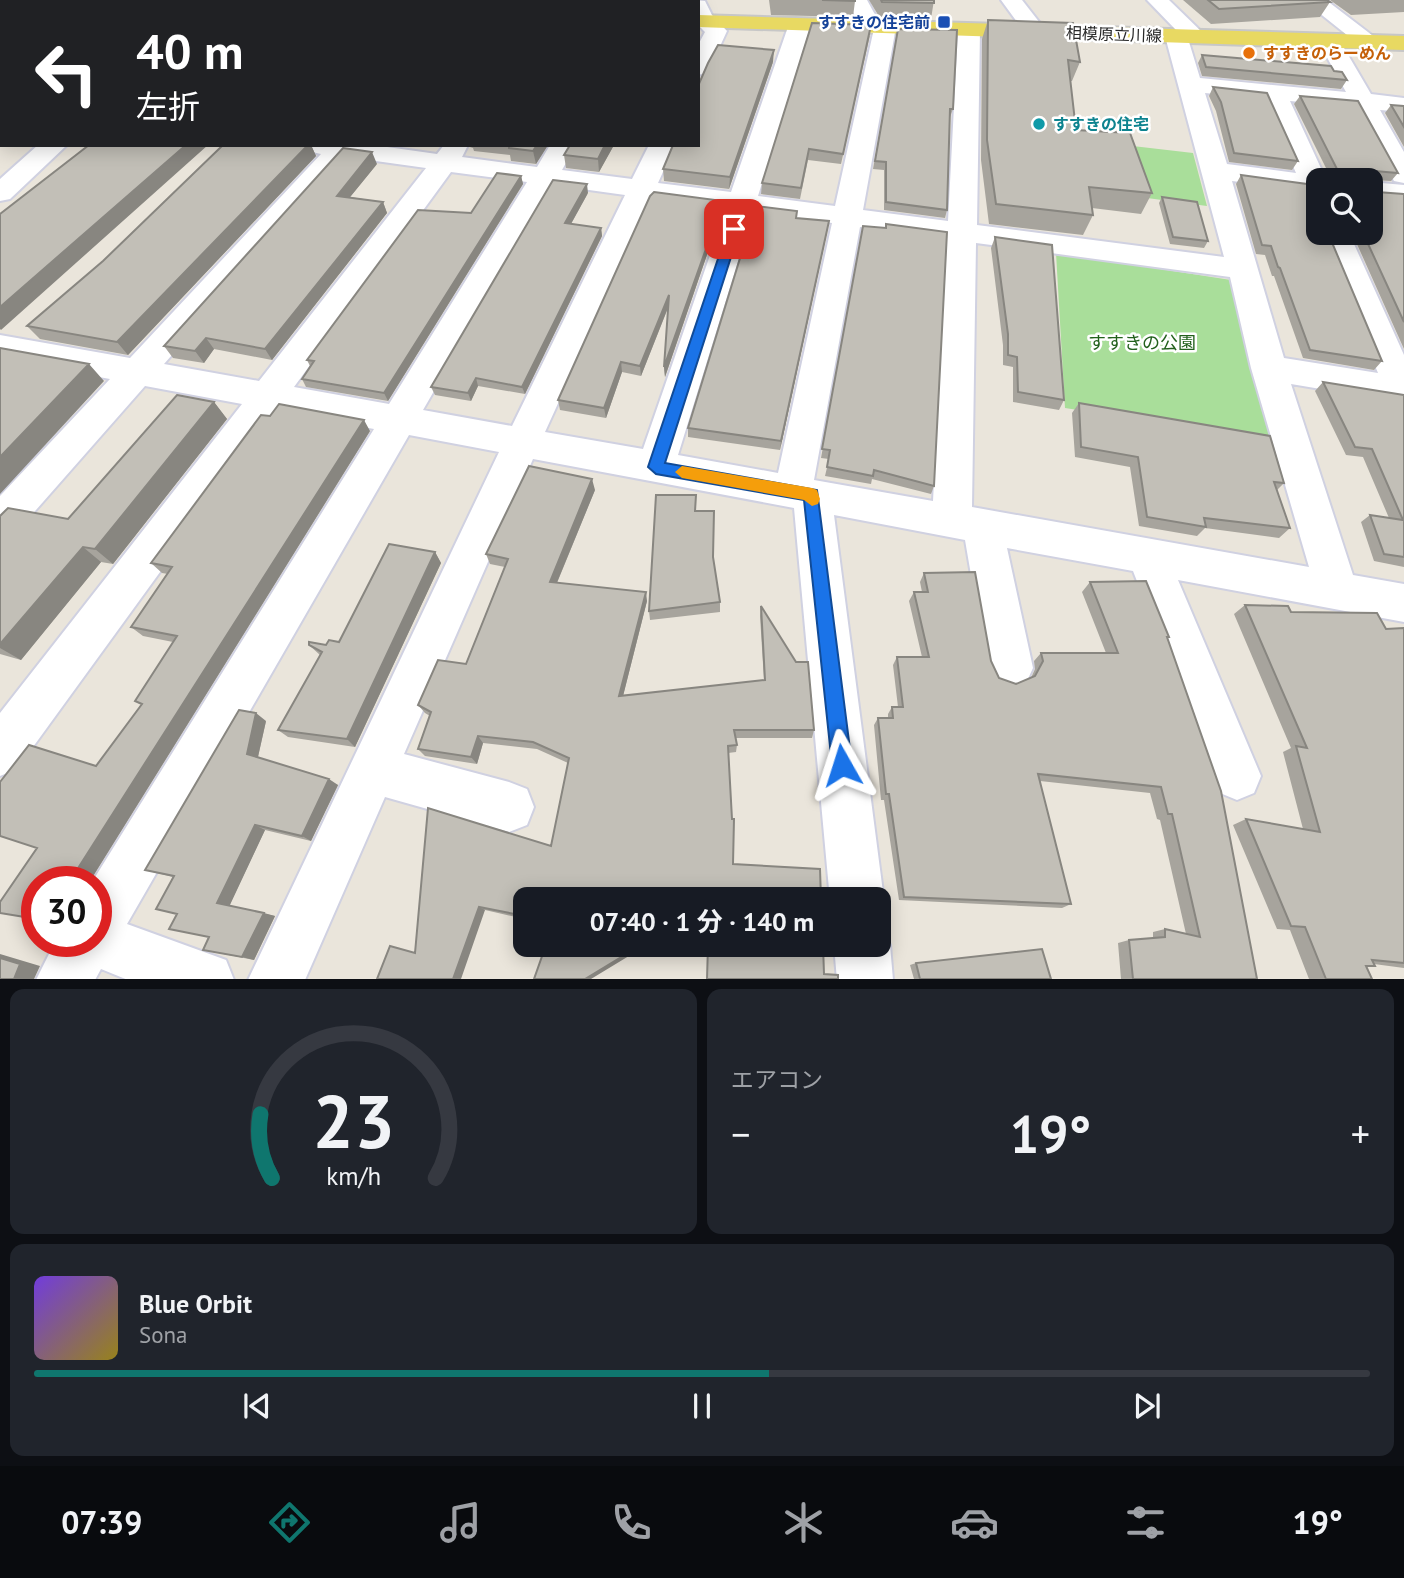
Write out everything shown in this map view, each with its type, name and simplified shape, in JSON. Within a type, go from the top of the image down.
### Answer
[{"type":"main road","name":"相模原立川線","points":[[700,10],[800,24],[1404,43]]},
{"type":"street","points":[[855,887],[802,493],[878,27],[857,0]]},
{"type":"street","points":[[1011,0],[1036,32]]},
{"type":"street","points":[[1157,0],[1186,36],[1189,84],[1216,171],[1268,368],[1337,591]]},
{"type":"street","points":[[1313,0],[1370,42]]},
{"type":"street","points":[[700,10],[716,31],[700,64]]},
{"type":"street","points":[[656,467],[800,24]]},
{"type":"street","points":[[969,30],[964,232],[967,523],[1010,668]]},
{"type":"street","points":[[1329,41],[1404,175]]},
{"type":"street","points":[[1189,84],[1404,105]]},
{"type":"street","points":[[1274,93],[1308,168]]},
{"type":"street","points":[[0,193],[52,147]]},
{"type":"street","points":[[0,523],[140,371],[331,147]]},
{"type":"street","points":[[347,147],[554,161],[642,189],[1241,269]]},
{"type":"street","points":[[276,979],[522,442],[661,147]]},
{"type":"street","points":[[0,752],[451,154]]},
{"type":"street","points":[[112,898],[554,161]]},
{"type":"street","points":[[1216,171],[1306,185]]},
{"type":"street","points":[[1383,191],[1404,193]]},
{"type":"street","points":[[1340,245],[1403,390]]},
{"type":"street","points":[[11,341],[140,371],[1404,603]]},
{"type":"street","points":[[1268,368],[1403,390]]},
{"type":"street","points":[[1148,557],[1237,776]]},
{"type":"street","points":[[374,770],[509,807]]},
{"type":"street","points":[[112,946],[206,979]]},
{"type":"street","points":[[64,979],[77,957]]},
{"type":"street","points":[[863,957],[866,979]]},
{"type":"green space","points":[[1124,145],[1193,153],[1207,206],[1132,196]]},
{"type":"green space","name":"すすきの公園","points":[[1056,253],[1244,282],[1290,443],[1065,408]]},
{"type":"building","points":[[881,0],[934,0],[934,3],[882,2]]},
{"type":"building","points":[[1208,0],[1327,0],[1330,2],[1219,9]]},
{"type":"building","points":[[988,20],[1073,23],[1080,62],[1068,60],[1076,130],[1130,133],[1152,193],[1089,187],[1093,215],[996,204],[987,140]]},
{"type":"building","points":[[812,23],[871,25],[843,154],[809,149],[801,188],[762,183]]},
{"type":"building","points":[[898,29],[957,30],[953,109],[950,109],[947,210],[886,202],[886,162],[875,161]]},
{"type":"building","points":[[718,45],[774,50],[730,177],[663,169],[672,147],[700,147],[700,81]]},
{"type":"building","points":[[1202,55],[1331,66],[1334,71],[1342,72],[1347,80],[1206,67]]},
{"type":"building","points":[[1213,87],[1267,93],[1298,161],[1234,153],[1221,102]]},
{"type":"building","points":[[1300,96],[1358,101],[1398,173],[1383,172],[1383,168],[1336,168]]},
{"type":"building","points":[[1391,105],[1404,106],[1404,127]]},
{"type":"building","points":[[86,147],[184,147],[0,307],[0,214]]},
{"type":"building","points":[[221,147],[306,147],[117,342],[27,326],[103,261]]},
{"type":"building","points":[[509,147],[536,147],[533,151]]},
{"type":"building","points":[[569,147],[604,147],[598,159],[564,155]]},
{"type":"building","points":[[343,148],[372,152],[337,196],[383,202],[265,349],[206,338],[195,351],[164,346]]},
{"type":"building","points":[[497,173],[521,176],[384,393],[302,379],[314,361],[307,360],[418,210],[471,213]]},
{"type":"building","points":[[1241,175],[1306,184],[1306,245],[1333,245],[1382,361],[1310,350],[1271,246],[1262,245]]},
{"type":"building","points":[[553,180],[587,184],[565,223],[601,228],[522,387],[476,378],[468,393],[431,387]]},
{"type":"building","points":[[654,192],[723,201],[664,367],[669,295],[640,366],[621,362],[604,408],[558,400],[650,196]]},
{"type":"building","points":[[1383,192],[1404,194],[1404,322],[1369,245],[1383,245]]},
{"type":"building","points":[[1162,197],[1197,202],[1208,241],[1173,237]]},
{"type":"building","points":[[756,206],[797,211],[796,218],[829,221],[781,441],[688,428]]},
{"type":"building","points":[[886,224],[947,232],[934,486],[874,470],[873,476],[827,467],[830,450],[822,449],[863,226],[886,228]]},
{"type":"building","points":[[995,237],[1052,245],[1064,400],[1018,392],[1017,357],[1008,355],[1008,334]]},
{"type":"building","points":[[0,348],[89,364],[0,457]]},
{"type":"building","points":[[1323,382],[1404,395],[1404,557],[1384,554],[1370,515],[1403,520],[1372,449],[1355,447]]},
{"type":"building","points":[[177,395],[214,402],[95,549],[83,547],[0,644],[0,516],[8,508],[68,519]]},
{"type":"building","points":[[1079,403],[1270,436],[1284,483],[1274,482],[1290,528],[1204,518],[1206,527],[1147,517],[1138,457],[1081,447]]},
{"type":"building","points":[[279,404],[364,420],[79,866],[25,866],[37,848],[0,836],[0,782],[29,745],[96,766],[142,704],[135,701],[177,636],[131,627],[172,567],[151,563],[261,415],[270,416]]},
{"type":"building","points":[[529,466],[592,479],[550,582],[646,592],[619,696],[765,680],[761,606],[796,662],[808,662],[814,730],[734,730],[737,745],[728,746],[734,819],[733,864],[820,869],[821,887],[513,887],[513,914],[479,907],[453,979],[377,979],[390,946],[415,953],[428,808],[551,846],[569,758],[533,742],[478,736],[471,757],[418,749],[431,712],[418,705],[438,660],[466,664],[508,559],[486,554]]},
{"type":"building","points":[[656,495],[696,495],[695,511],[714,511],[713,557],[720,602],[649,611]]},
{"type":"building","points":[[389,544],[435,552],[347,739],[278,730],[322,652],[309,645],[309,642],[326,645],[329,640],[339,642]]},
{"type":"building","points":[[975,572],[991,661],[999,678],[1016,684],[1035,676],[1043,661],[1041,653],[1118,653],[1090,582],[1146,581],[1169,637],[1221,791],[1257,979],[1133,979],[1129,940],[1165,937],[1165,929],[1200,937],[1172,814],[1168,814],[1161,787],[1038,774],[1071,904],[904,897],[889,794],[886,794],[878,718],[893,718],[892,707],[903,707],[897,657],[929,657],[914,592],[928,592],[924,573]]},
{"type":"building","points":[[1245,605],[1288,606],[1291,612],[1377,613],[1386,629],[1404,628],[1404,963],[1372,960],[1375,966],[1366,966],[1372,979],[1326,979],[1305,927],[1291,926],[1246,819],[1320,832],[1296,746],[1307,748]]},
{"type":"building","points":[[239,710],[256,713],[247,754],[329,779],[302,836],[255,825],[217,903],[264,913],[242,957],[203,950],[209,937],[169,929],[177,914],[156,909],[174,876],[145,870]]},
{"type":"building","points":[[21,871],[21,916],[0,913],[0,902]]},
{"type":"building","points":[[1042,949],[1051,979],[920,979],[916,963]]},
{"type":"building","points":[[542,957],[621,957],[585,979],[534,979]]},
{"type":"building","points":[[708,957],[823,957],[824,974],[838,975],[838,979],[707,979]]},
{"type":"building","points":[[0,958],[20,964],[14,979],[0,979]]},
{"type":"slow traffic","points":[[682,472],[812,495],[812,499]]},
{"type":"place","name":"すすきの住宅前","points":[[944,22]]},
{"type":"place","name":"すすきのらーめん","points":[[1249,53]]},
{"type":"place","name":"すすきの住宅","points":[[1039,124]]},
{"type":"route","points":[[734,229],[656,467],[812,495],[842,765]]}]
